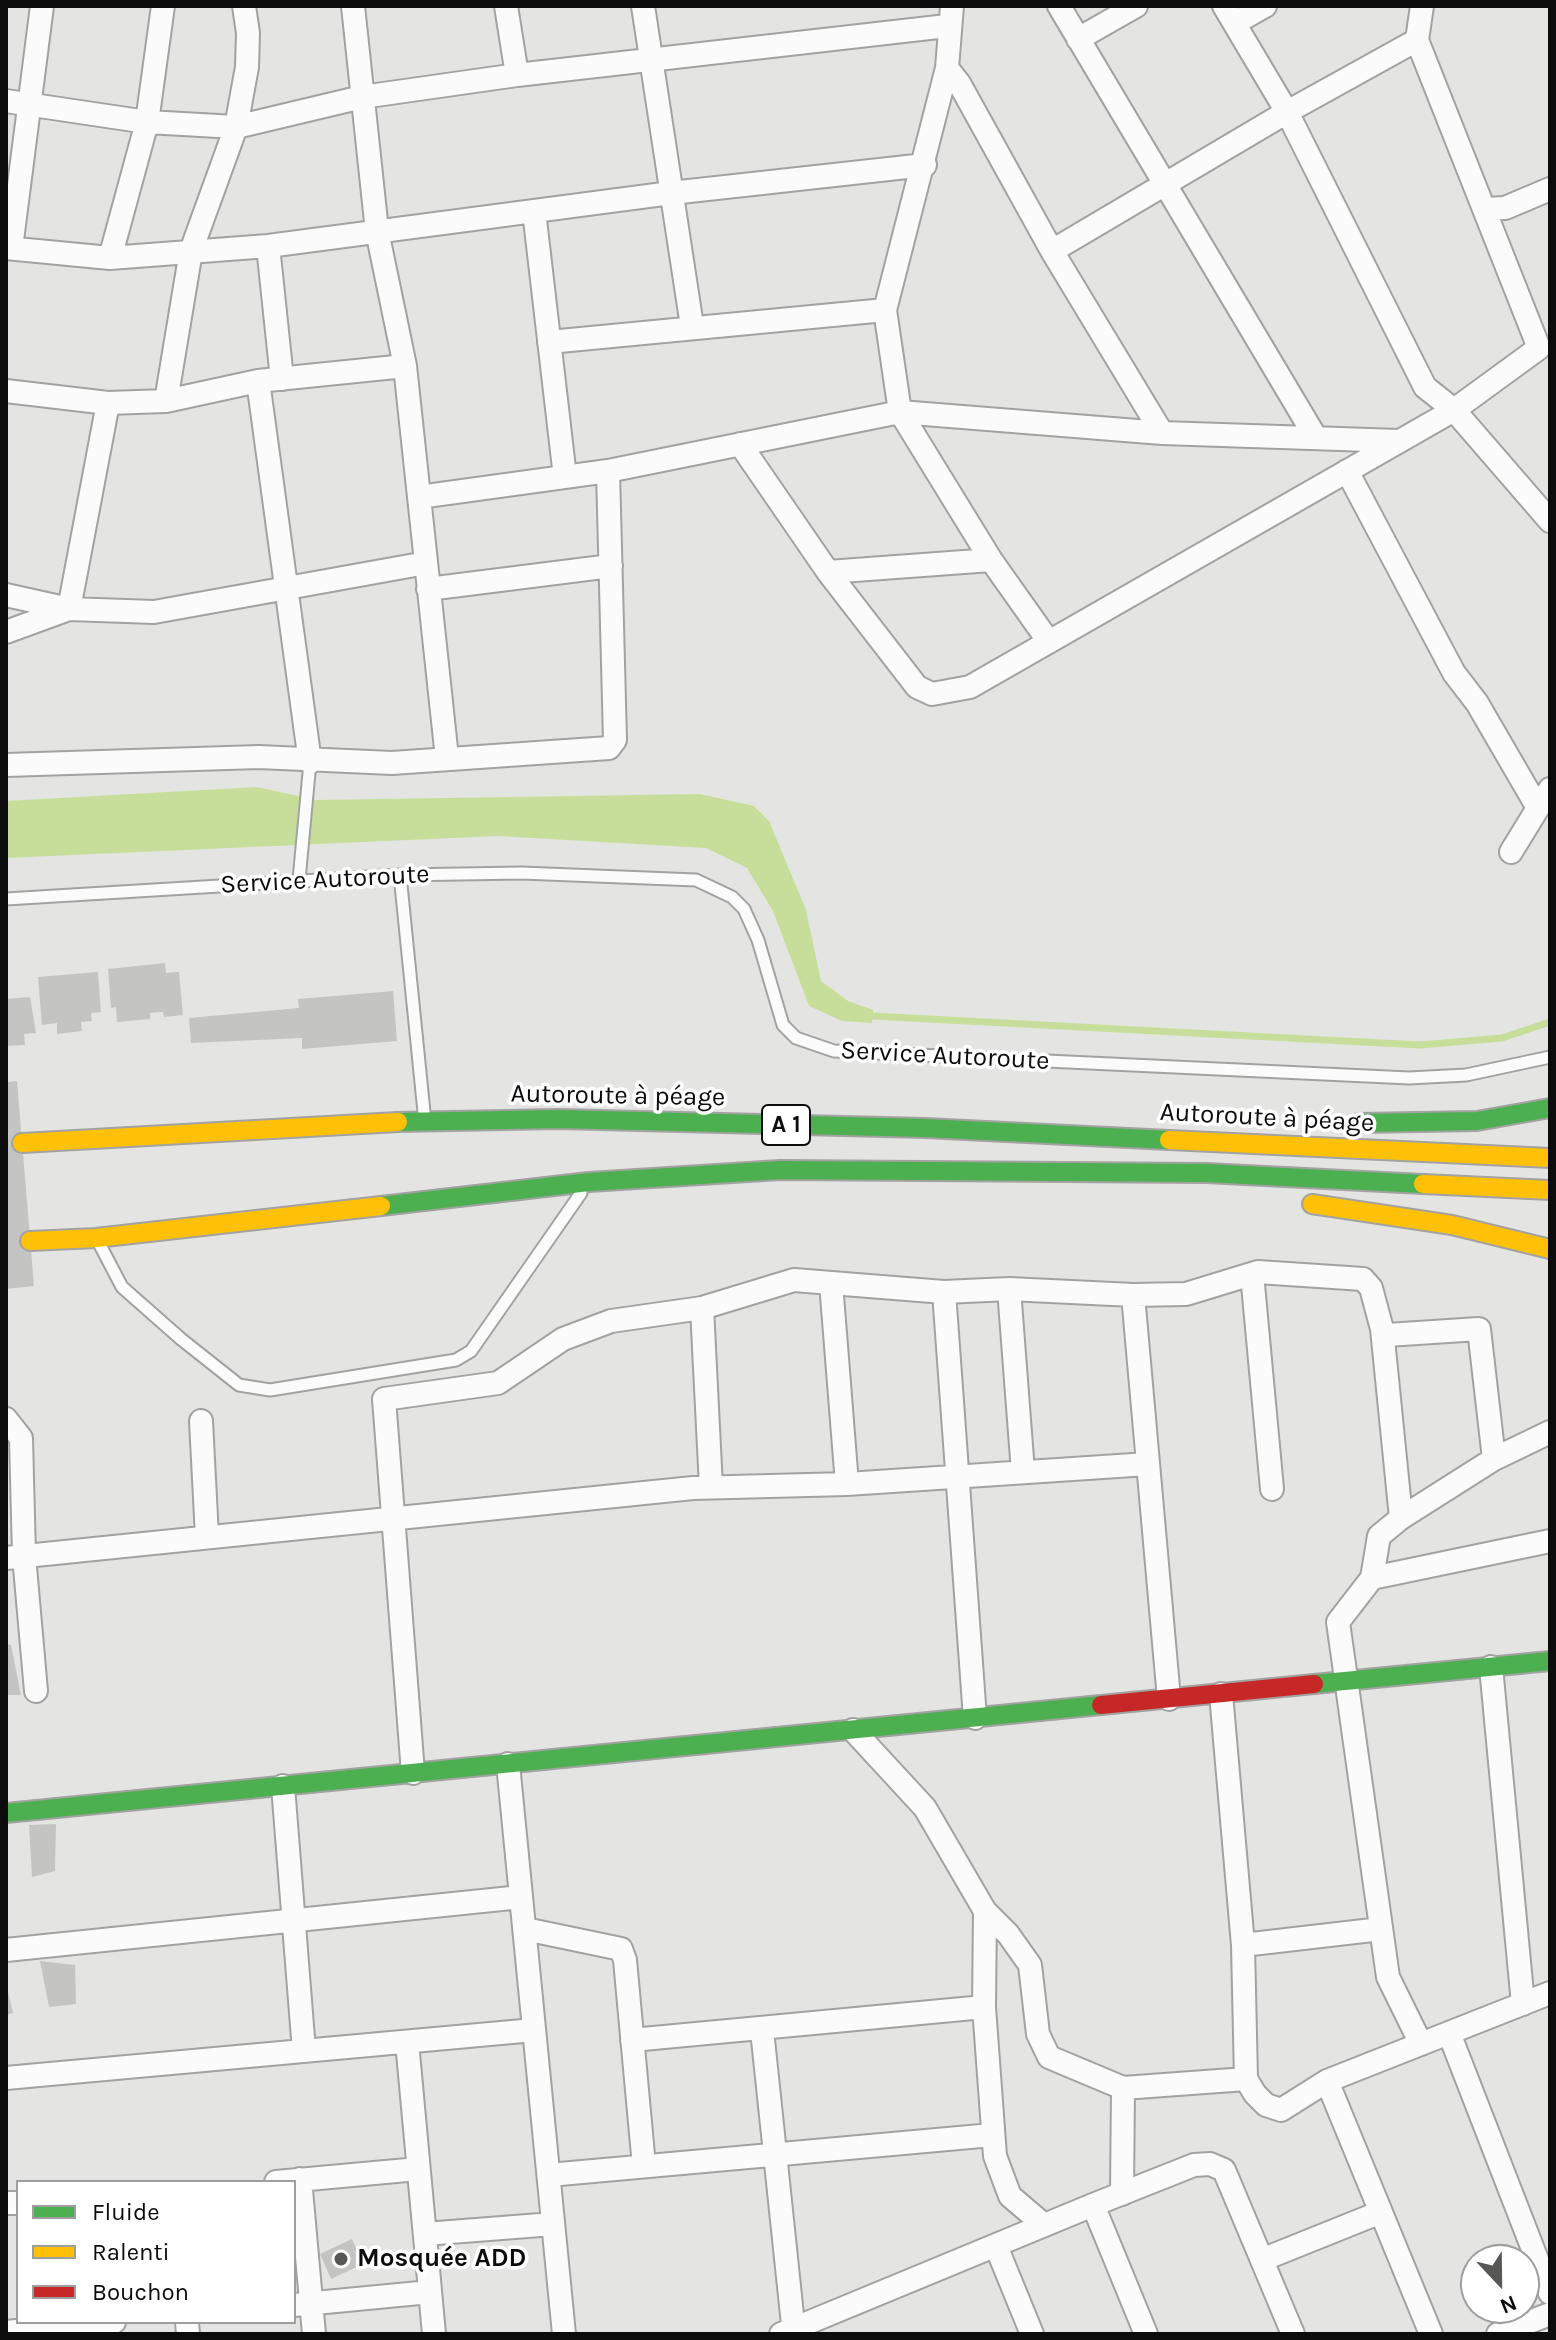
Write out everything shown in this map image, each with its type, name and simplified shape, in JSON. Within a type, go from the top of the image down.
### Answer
[{"type":"main road","points":[[1335,1123],[1477,1121],[1550,1108]]},
{"type":"main road","name":"Autoroute à péage","points":[[22,1143],[425,1121],[558,1119],[925,1128],[1550,1158]]},
{"type":"main road","points":[[925,1128],[1240,1124]]},
{"type":"main road","name":"A 1","points":[[30,1241],[96,1238],[589,1182],[780,1170],[1206,1173],[1550,1190]]},
{"type":"main road","points":[[961,1172],[1177,1192]]},
{"type":"main road","points":[[1285,1202],[1363,1209],[1437,1222],[1550,1249]]},
{"type":"main road","points":[[6,1813],[1550,1661]]},
{"type":"street","points":[[42,6],[8,248],[110,258],[268,246],[671,193],[925,165]]},
{"type":"street","points":[[110,258],[147,122],[163,6]]},
{"type":"street","points":[[166,401],[191,251],[236,127],[247,67],[248,33],[244,6]]},
{"type":"street","points":[[353,6],[377,231],[405,366],[447,758]]},
{"type":"street","points":[[506,6],[517,75]]},
{"type":"street","points":[[643,6],[692,326]]},
{"type":"street","points":[[1059,6],[1316,438]]},
{"type":"street","points":[[1078,39],[1136,6]]},
{"type":"street","points":[[1265,6],[1230,14],[1287,112],[1425,387],[1454,410],[1550,521]]},
{"type":"street","points":[[740,444],[828,572],[917,687],[932,694],[970,687],[1454,410],[1545,345],[1485,209],[1417,40],[1422,6]]},
{"type":"street","points":[[6,101],[147,122],[236,127],[362,97],[650,60],[950,16],[947,68],[925,165],[885,310],[900,412],[991,560],[1049,642]]},
{"type":"street","points":[[1052,251],[1287,112],[1417,40]]},
{"type":"street","points":[[947,68],[959,83],[1052,251],[1162,433]]},
{"type":"street","points":[[1485,209],[1505,208],[1550,189]]},
{"type":"street","points":[[534,211],[565,477]]},
{"type":"street","points":[[268,246],[282,379]]},
{"type":"street","points":[[549,342],[885,310]]},
{"type":"street","points":[[6,391],[108,403],[166,401],[258,381],[405,366]]},
{"type":"street","points":[[258,381],[310,762]]},
{"type":"street","points":[[69,609],[108,403]]},
{"type":"street","points":[[419,497],[608,471],[900,412],[1162,433],[1399,441]]},
{"type":"street","points":[[6,765],[259,757],[310,762],[392,763],[613,745],[608,471]]},
{"type":"street","points":[[1347,471],[1454,673],[1544,798],[1511,852]]},
{"type":"street","points":[[828,572],[991,560]]},
{"type":"street","points":[[6,595],[69,609],[154,612],[426,563]]},
{"type":"street","points":[[428,589],[611,566]]},
{"type":"street","points":[[6,632],[69,609]]},
{"type":"street","points":[[1252,1274],[1272,1489]]},
{"type":"street","points":[[413,1773],[384,1399],[498,1383],[563,1339],[611,1321],[702,1308],[794,1280],[944,1292],[1009,1289],[1133,1295],[1186,1294],[1252,1274],[1363,1279],[1371,1288],[1382,1329],[1401,1518]]},
{"type":"street","points":[[831,1283],[847,1484]]},
{"type":"street","points":[[1009,1289],[1023,1472]]},
{"type":"street","points":[[944,1292],[975,1718]]},
{"type":"street","points":[[1133,1295],[1169,1699]]},
{"type":"street","points":[[702,1308],[711,1487]]},
{"type":"street","points":[[1382,1329],[1387,1335],[1397,1336],[1479,1329],[1494,1459]]},
{"type":"street","points":[[6,1419],[21,1438],[15,1557],[36,1691]]},
{"type":"street","points":[[201,1421],[207,1537]]},
{"type":"street","points":[[1421,2044],[1388,1977],[1338,1622],[1372,1578],[1379,1536],[1401,1518],[1494,1459],[1550,1432]]},
{"type":"street","points":[[15,1557],[711,1487],[847,1484],[1148,1464]]},
{"type":"street","points":[[1372,1578],[1550,1541]]},
{"type":"street","points":[[1491,1667],[1523,2004]]},
{"type":"street","points":[[1221,1694],[1243,1945],[1246,2079],[1266,2105],[1281,2110],[1327,2081],[1550,1993]]},
{"type":"street","points":[[853,1730],[925,1808],[985,1911],[1008,1934],[1030,1965],[1038,2034],[1049,2057],[1123,2088],[1246,2079]]},
{"type":"street","points":[[508,1764],[564,2334]]},
{"type":"street","points":[[283,1786],[304,2051]]},
{"type":"street","points":[[6,1950],[521,1897]]},
{"type":"street","points":[[985,1911],[984,2007],[992,2135],[1002,2178],[1010,2196],[1044,2225]]},
{"type":"street","points":[[525,1929],[621,1949],[625,1960],[644,2166]]},
{"type":"street","points":[[1243,1945],[1381,1929]]},
{"type":"street","points":[[632,2040],[984,2007]]},
{"type":"street","points":[[6,2078],[534,2030]]},
{"type":"street","points":[[762,2030],[789,2333],[1093,2205],[1194,2165],[1210,2164],[1224,2170],[1293,2334]]},
{"type":"street","points":[[1449,2033],[1550,2293]]},
{"type":"street","points":[[407,2042],[434,2334]]},
{"type":"street","points":[[1327,2081],[1431,2334]]},
{"type":"street","points":[[1122,2194],[1123,2088]]},
{"type":"street","points":[[549,2175],[992,2135]]},
{"type":"street","points":[[292,2180],[418,2169]]},
{"type":"street","points":[[300,2179],[302,2304],[314,2334]]},
{"type":"street","points":[[1093,2205],[1143,2333]]},
{"type":"street","points":[[1264,2259],[1381,2212]]},
{"type":"street","points":[[425,2234],[553,2224]]},
{"type":"street","points":[[996,2246],[1032,2334]]},
{"type":"street","points":[[302,2304],[430,2292]]},
{"type":"street","points":[[1498,2334],[1550,2314]]},
{"type":"street","points":[[6,2332],[63,2330],[101,2324]]},
{"type":"lane","points":[[299,880],[310,762]]},
{"type":"lane","name":"Service Autoroute","points":[[6,899],[400,875],[522,873],[696,880],[715,887],[744,909],[751,922],[783,1025],[796,1038],[834,1051],[1409,1078],[1466,1075],[1550,1057]]},
{"type":"lane","points":[[400,875],[425,1121]]},
{"type":"lane","points":[[96,1238],[122,1287],[181,1339],[239,1385],[270,1390],[456,1360],[471,1351],[589,1182]]},
{"type":"shaded area","points":[[257,787],[316,800],[700,794],[754,806],[769,821],[806,910],[821,981],[848,1001],[873,1010],[872,1023],[842,1021],[809,1006],[773,911],[747,868],[706,848],[498,836],[6,858],[6,801]]},
{"type":"building","points":[[165,963],[166,973],[179,972],[183,1015],[164,1017],[163,1012],[150,1013],[150,1019],[117,1022],[116,1007],[111,1008],[108,969]]},
{"type":"building","points":[[98,972],[101,1012],[91,1013],[92,1021],[81,1022],[82,1031],[57,1034],[57,1023],[42,1025],[38,977]]},
{"type":"building","points":[[393,991],[397,1041],[302,1049],[302,1038],[191,1043],[189,1018],[299,1008],[298,999]]},
{"type":"building","points":[[30,997],[36,1033],[24,1034],[25,1045],[6,1046],[6,999]]},
{"type":"building","points":[[17,1081],[34,1286],[6,1289],[6,1082]]},
{"type":"building","points":[[6,1644],[11,1645],[21,1695],[6,1695]]},
{"type":"building","points":[[56,1824],[55,1871],[32,1877],[29,1825]]},
{"type":"building","points":[[40,1961],[75,1965],[76,2004],[49,2007]]},
{"type":"building","points":[[6,1983],[13,2013],[6,2015]]},
{"type":"building","name":"Mosquée ADD","points":[[352,2239],[363,2264],[331,2279],[320,2254]]},
{"type":"waterway","points":[[872,1016],[1420,1045],[1502,1038],[1550,1022]]},
{"type":"traffic: fast","points":[[1360,1123],[1477,1121],[1550,1108]]},
{"type":"traffic: fast","points":[[398,1122],[558,1119],[925,1128],[1169,1140]]},
{"type":"traffic: fast","points":[[381,1206],[589,1182],[780,1170],[1206,1173],[1423,1184]]},
{"type":"traffic: fast","points":[[1314,1684],[1550,1661]]},
{"type":"traffic: fast","points":[[6,1813],[1101,1705]]},
{"type":"traffic: slow","points":[[22,1143],[398,1122]]},
{"type":"traffic: slow","points":[[1169,1140],[1550,1158]]},
{"type":"traffic: slow","points":[[1423,1184],[1550,1190]]},
{"type":"traffic: slow","points":[[1312,1204],[1452,1225],[1550,1249]]},
{"type":"traffic: slow","points":[[30,1241],[96,1238],[381,1206]]},
{"type":"traffic: jam","points":[[1101,1705],[1314,1684]]},
{"type":"place","name":"Mosquée ADD","points":[[341,2259]]}]
